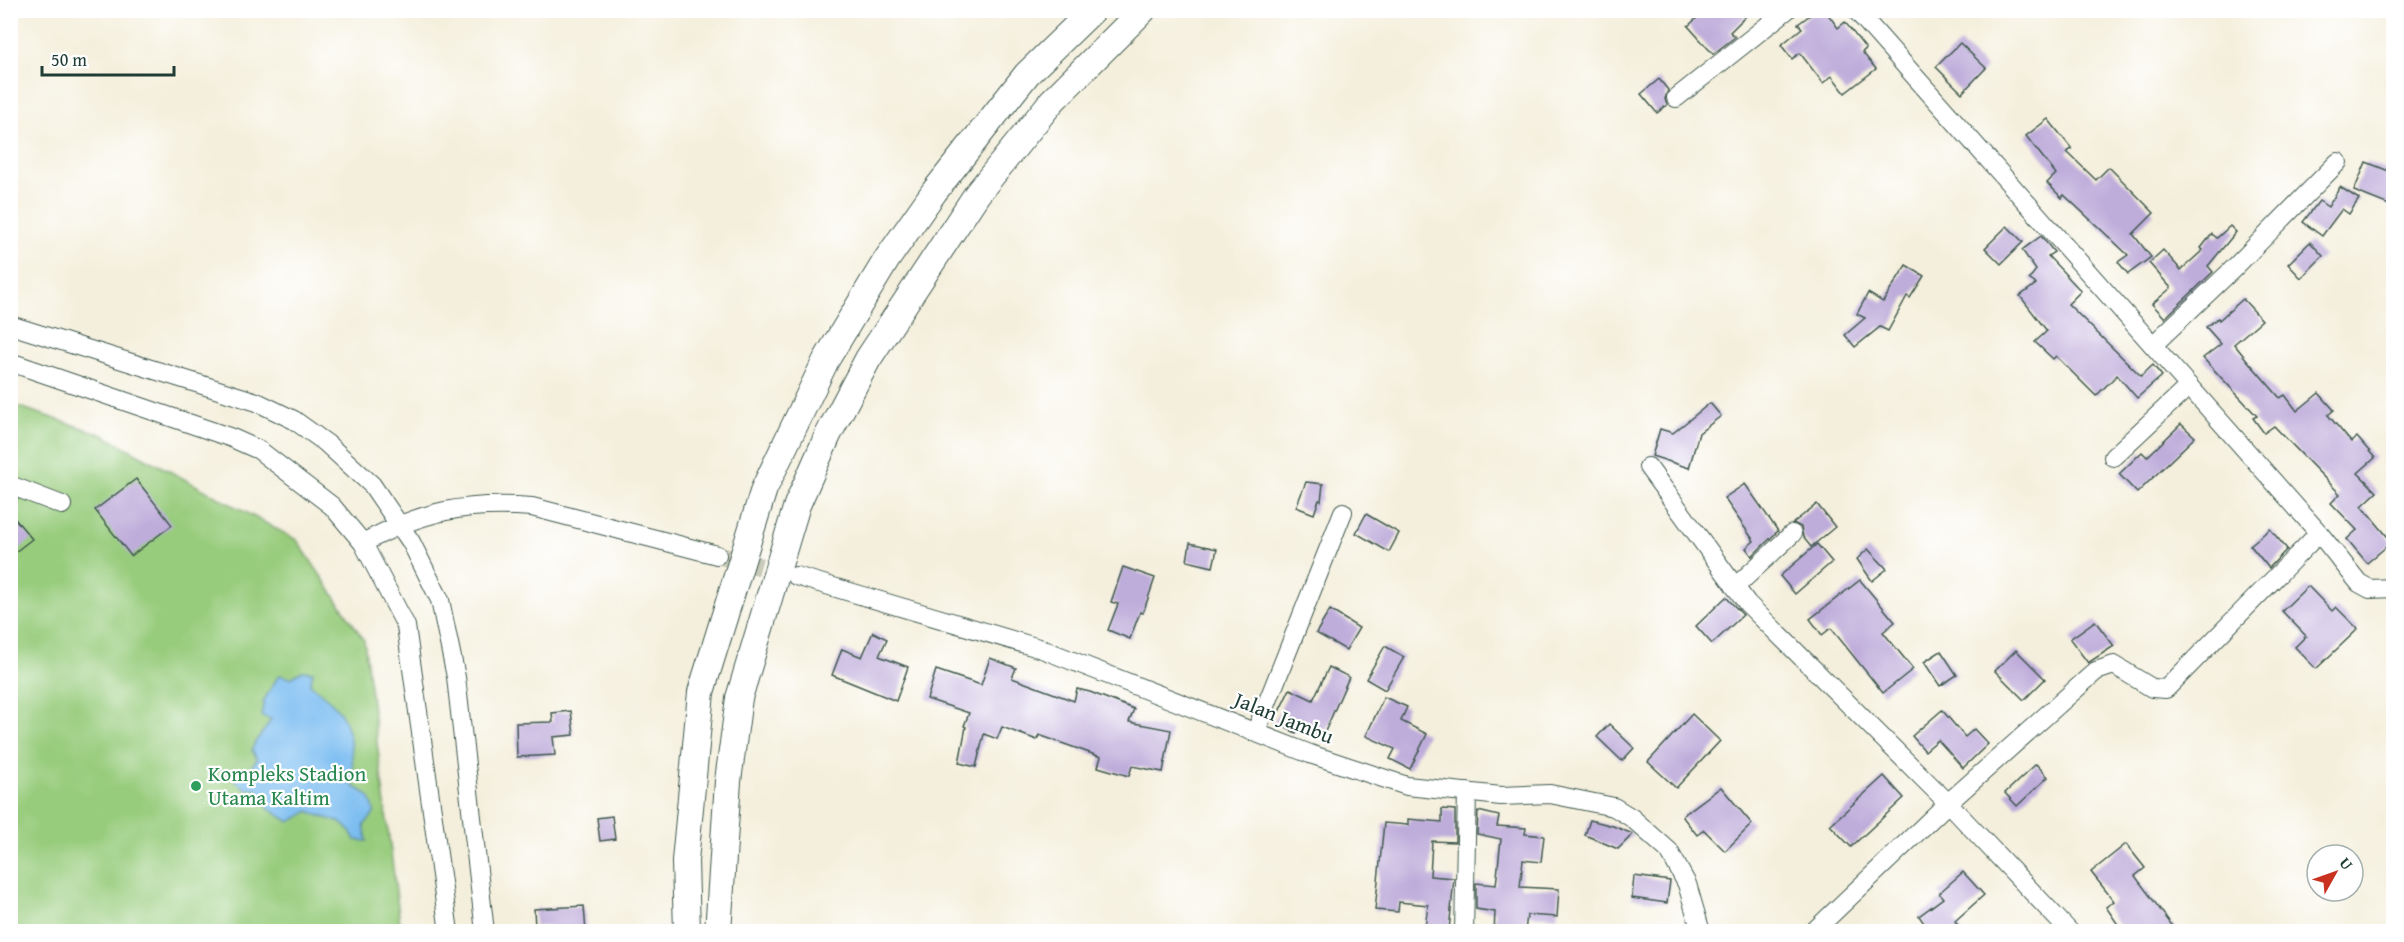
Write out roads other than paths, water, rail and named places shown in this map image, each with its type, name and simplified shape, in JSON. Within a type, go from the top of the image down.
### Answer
[{"type":"highway","points":[[687,932],[685,861],[701,692],[764,489],[826,360],[887,259],[934,192],[1027,74],[1093,10]]},
{"type":"highway","points":[[718,932],[728,781],[739,698],[797,505],[828,435],[868,359],[977,194],[1052,101],[1143,10]]},
{"type":"street","points":[[1676,98],[1787,10]]},
{"type":"street","points":[[1856,10],[2319,533],[2359,583],[2370,588],[2394,588]]},
{"type":"street","points":[[2153,345],[2232,270],[2337,162]]},
{"type":"street","points":[[10,325],[257,402],[294,420],[326,443],[372,485],[426,568],[440,600],[456,677],[485,932]]},
{"type":"street","points":[[10,362],[232,438],[260,450],[332,506],[363,543],[406,626],[449,932]]},
{"type":"street","points":[[2113,457],[2189,386]]},
{"type":"street","points":[[1648,467],[1755,611],[1948,803],[2068,931]]},
{"type":"street","points":[[10,485],[62,505]]},
{"type":"street","points":[[363,543],[399,524],[451,509],[504,505],[532,507],[717,555]]},
{"type":"street","points":[[1256,731],[1343,512]]},
{"type":"street","points":[[1813,932],[1948,803],[2104,666],[2114,665],[2152,688],[2166,689],[2319,533]]},
{"type":"street","points":[[1735,587],[1792,534]]},
{"type":"street","name":"Jalan Jambu","points":[[796,576],[1042,649],[1362,773],[1407,786],[1501,796],[1550,794],[1614,807],[1632,818],[1669,851],[1688,884],[1701,932]]},
{"type":"street","points":[[1464,932],[1467,792]]},
{"type":"water","points":[[302,671],[313,672],[310,684],[338,710],[348,730],[353,764],[353,786],[368,797],[374,808],[374,814],[364,825],[367,841],[355,840],[351,832],[341,823],[309,811],[290,822],[269,809],[257,789],[246,789],[233,779],[247,773],[257,759],[252,750],[253,745],[271,719],[261,716],[264,700],[279,675],[291,678]]},
{"type":"tunnel","points":[[717,555],[788,574]]},
{"type":"place","name":"Kompleks Stadion Utama Kaltim","points":[[196,786]]}]
